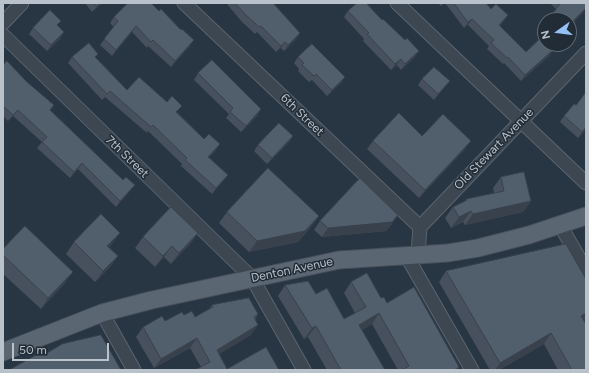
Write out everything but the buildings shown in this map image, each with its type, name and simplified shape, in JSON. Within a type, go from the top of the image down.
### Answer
[{"type":"main road","name":"Denton Avenue","points":[[3,352],[102,313],[152,300],[339,260],[412,254],[448,253],[478,248],[528,235],[586,216]]},
{"type":"street","points":[[3,24],[22,3]]},
{"type":"street","name":"6th Street","points":[[184,3],[420,227]]},
{"type":"street","points":[[397,3],[586,183]]},
{"type":"street","name":"7th Street","points":[[3,35],[252,278],[304,370]]},
{"type":"street","name":"Old Stewart Avenue","points":[[420,227],[586,53]]},
{"type":"street","points":[[560,225],[586,270]]},
{"type":"street","points":[[420,227],[412,254],[459,348],[472,370]]},
{"type":"street","points":[[102,313],[134,370]]}]
